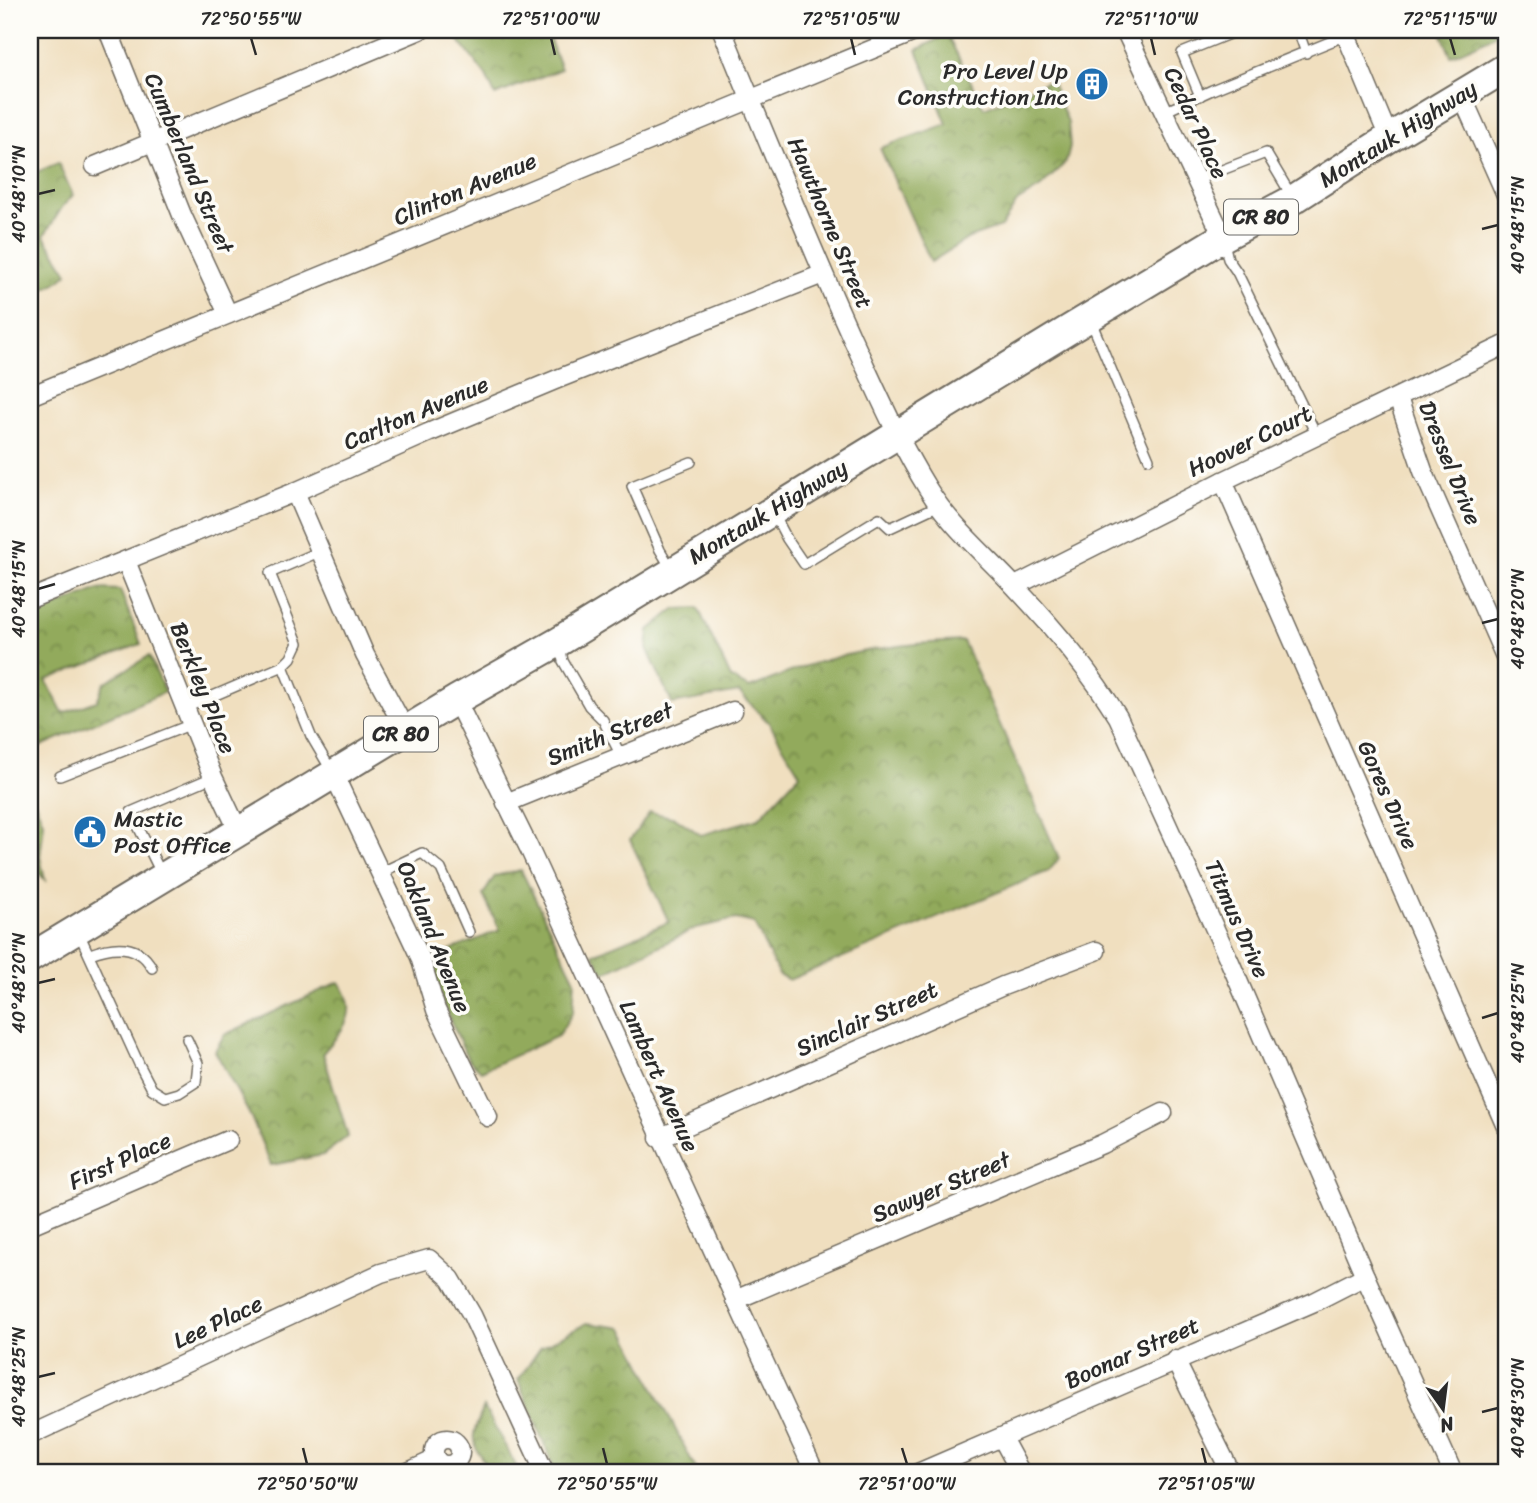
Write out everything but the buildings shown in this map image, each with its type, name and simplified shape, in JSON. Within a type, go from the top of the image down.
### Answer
[{"type":"main road","name":"Montauk Highway","points":[[30,958],[164,879],[456,699],[559,641],[1223,237],[1294,199],[1461,93],[1507,67]]},
{"type":"street","name":"Cumberland Street","points":[[108,30],[182,215],[228,314]]},
{"type":"street","points":[[95,166],[419,30]]},
{"type":"street","name":"Hawthorne Street","points":[[722,30],[823,274],[897,434]]},
{"type":"street","name":"Clinton Avenue","points":[[30,396],[919,30]]},
{"type":"street","name":"Cedar Place","points":[[1125,30],[1223,237]]},
{"type":"street","points":[[1350,32],[1389,138]]},
{"type":"street","points":[[1461,93],[1506,193]]},
{"type":"street","name":"Carlton Avenue","points":[[30,599],[295,492],[464,418],[823,274]]},
{"type":"street","name":"Hoover Court","points":[[1015,586],[1223,481],[1507,344]]},
{"type":"street","name":"Dressel Drive","points":[[1398,398],[1423,471],[1507,661]]},
{"type":"street","name":"Titmus Drive","points":[[897,434],[939,505],[1067,644],[1095,680],[1118,717],[1230,962],[1453,1473]]},
{"type":"street","name":"Gores Drive","points":[[1223,481],[1507,1129]]},
{"type":"street","points":[[295,492],[366,654],[406,731]]},
{"type":"street","name":"Berkley Place","points":[[126,561],[213,777],[239,832]]},
{"type":"street","name":"Lambert Avenue","points":[[456,699],[815,1473]]},
{"type":"street","name":"Smith Street","points":[[506,803],[733,711]]},
{"type":"street","name":"Oakland Avenue","points":[[334,775],[421,957],[436,1010],[488,1117]]},
{"type":"street","name":"Sinclair Street","points":[[659,1138],[1003,986],[1096,951]]},
{"type":"street","name":"Sawyer Street","points":[[735,1300],[1091,1149],[1163,1113]]},
{"type":"street","name":"First Place","points":[[30,1225],[228,1140]]},
{"type":"street","name":"Lee Place","points":[[30,1435],[381,1273],[429,1259],[451,1279],[472,1315],[545,1473]]},
{"type":"street","name":"Boonar Street","points":[[918,1473],[1314,1302],[1365,1276]]},
{"type":"street","points":[[1175,1360],[1231,1473]]},
{"type":"street","points":[[1003,1438],[1021,1473]]},
{"type":"street","points":[[406,1473],[436,1459]]},
{"type":"lane","points":[[1200,96],[1182,53],[1239,30]]},
{"type":"lane","points":[[1298,30],[1306,53]]},
{"type":"lane","points":[[1164,112],[1350,32]]},
{"type":"lane","points":[[1196,180],[1266,153],[1294,199]]},
{"type":"lane","points":[[1223,237],[1228,259],[1237,272],[1317,436]]},
{"type":"lane","points":[[1090,317],[1149,459]]},
{"type":"lane","points":[[673,571],[660,550],[632,486],[691,462]]},
{"type":"lane","points":[[772,510],[804,564],[879,518],[890,528],[939,505]]},
{"type":"lane","points":[[60,776],[188,716],[283,666],[291,658],[298,643],[270,573],[321,551]]},
{"type":"lane","points":[[559,641],[563,661],[589,706],[603,720],[621,756]]},
{"type":"lane","points":[[283,666],[311,736],[334,775]]},
{"type":"lane","points":[[164,879],[131,811],[213,777]]},
{"type":"lane","points":[[382,872],[422,853],[441,869],[469,932]]},
{"type":"lane","points":[[77,930],[90,954],[120,1027],[152,1089],[164,1097],[178,1093],[195,1082],[198,1063],[187,1040]]},
{"type":"lane","points":[[90,954],[113,948],[131,949],[146,957],[152,968]]},
{"type":"green space","points":[[466,30],[546,30],[561,69],[495,95],[486,76],[454,34]]},
{"type":"green space","points":[[1440,30],[1500,30],[1488,39],[1451,56]]},
{"type":"green space","points":[[947,34],[984,108],[1051,80],[1068,123],[1070,146],[1066,162],[1041,187],[1017,202],[1001,227],[969,238],[931,262],[880,148],[947,124],[917,50]]},
{"type":"green space","points":[[58,163],[73,195],[44,236],[68,273],[56,283],[30,296],[30,175]]},
{"type":"green space","points":[[99,589],[120,590],[141,644],[46,680],[63,713],[97,701],[104,683],[149,656],[165,692],[30,751],[30,617]]},
{"type":"green space","points":[[698,608],[731,678],[749,688],[809,665],[847,655],[905,645],[963,641],[1059,858],[1049,871],[789,980],[779,975],[754,923],[736,919],[696,928],[604,973],[593,954],[669,922],[630,840],[650,812],[676,818],[701,835],[759,818],[800,774],[769,723],[739,692],[672,704],[647,648],[649,630],[675,609]]},
{"type":"green space","points":[[30,790],[44,824],[40,857],[45,880],[30,863]]},
{"type":"green space","points":[[521,870],[575,980],[573,1012],[558,1036],[481,1071],[468,1059],[429,972],[434,957],[500,930],[483,895],[495,876]]},
{"type":"green space","points":[[339,982],[349,1002],[349,1011],[343,1027],[323,1053],[348,1136],[323,1155],[271,1165],[251,1117],[215,1051],[224,1035]]},
{"type":"green space","points":[[587,1323],[623,1328],[698,1473],[556,1473],[518,1380],[541,1347]]},
{"type":"green space","points":[[484,1407],[520,1473],[490,1473],[479,1453],[474,1435]]},
{"type":"place","name":"Pro Level Up Construction Inc","points":[[1092,84]]},
{"type":"place","name":"Mastic Post Office","points":[[90,832]]}]
